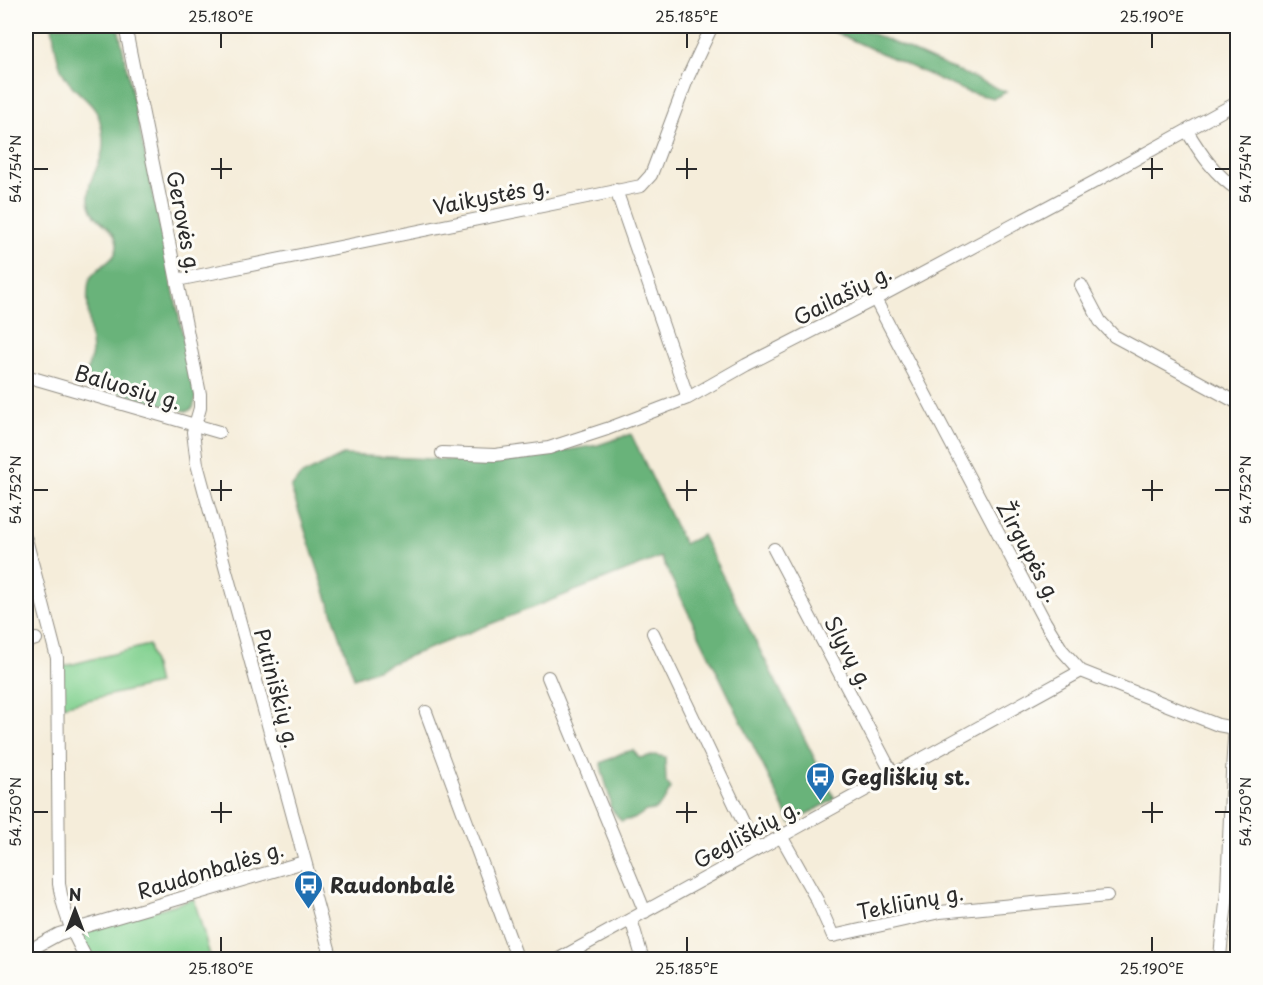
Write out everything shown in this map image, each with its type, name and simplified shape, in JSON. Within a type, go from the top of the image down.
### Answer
[{"type":"street","name":"Gerovės g.","points":[[125,26],[200,394],[200,408],[195,425]]},
{"type":"street","name":"Vaikystės g.","points":[[177,280],[641,186],[651,175],[688,77],[712,26]]},
{"type":"street","name":"Gailašių g.","points":[[442,453],[495,455],[549,447],[607,429],[687,398],[1238,102]]},
{"type":"street","points":[[1187,131],[1214,170],[1238,190]]},
{"type":"street","points":[[616,190],[687,398]]},
{"type":"street","points":[[1081,285],[1100,321],[1114,336],[1238,404]]},
{"type":"street","name":"Žirgupės g.","points":[[875,299],[1045,622],[1062,650],[1081,671],[1218,725],[1234,728]]},
{"type":"street","name":"Baluosių g.","points":[[26,376],[219,432]]},
{"type":"street","name":"Putiniškių g.","points":[[195,425],[193,439],[197,464],[332,960]]},
{"type":"street","points":[[26,539],[57,658],[59,884],[63,909],[71,931],[87,960]]},
{"type":"street","name":"Slyvų g.","points":[[774,549],[892,773]]},
{"type":"street","points":[[653,633],[756,849]]},
{"type":"street","name":"Gegliškių g.","points":[[557,960],[892,773],[1081,671]]},
{"type":"street","points":[[548,676],[645,912]]},
{"type":"street","points":[[1220,960],[1227,895],[1234,728],[1238,691]]},
{"type":"street","points":[[426,712],[518,960]]},
{"type":"street","name":"Tekliūnų g.","points":[[782,836],[818,900],[834,936],[940,912],[1107,896]]},
{"type":"street","name":"Raudonbalės g.","points":[[26,952],[52,937],[304,862]]},
{"type":"street","points":[[632,919],[643,960]]},
{"type":"green space","points":[[52,26],[118,26],[196,398],[193,408],[188,411],[91,384],[89,379],[87,371],[92,352],[88,285],[93,274],[114,255],[117,244],[113,233],[92,211],[89,198],[91,180],[103,148],[100,121],[90,103],[70,83],[63,72],[56,53]]},
{"type":"green space","points":[[821,26],[855,26],[1006,92],[994,98],[967,92]]},
{"type":"green space","points":[[631,434],[684,544],[702,535],[835,799],[791,823],[661,557],[354,678],[291,488],[300,476],[343,455],[498,462],[598,445]]},
{"type":"green space","points":[[149,645],[158,684],[62,706],[61,667]]},
{"type":"green space","points":[[633,750],[639,758],[654,755],[665,757],[666,782],[671,788],[655,810],[646,811],[634,819],[621,821],[610,807],[601,763]]},
{"type":"green space","points":[[194,899],[211,959],[92,959],[82,939],[84,931]]},
{"type":"place","name":"Gegliškių st.","points":[[820,802]]},
{"type":"place","name":"Raudonbalė","points":[[309,910]]}]
